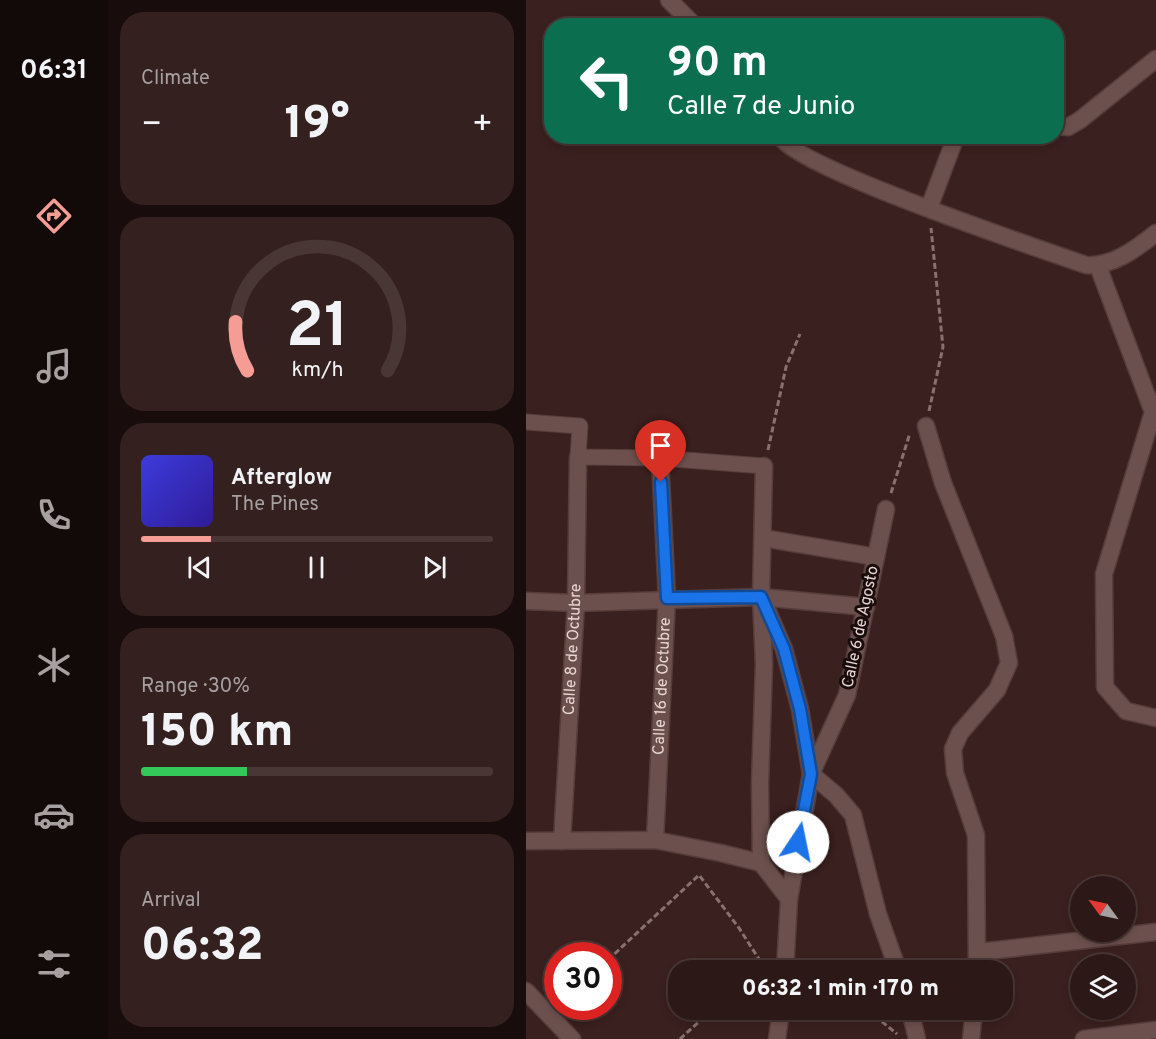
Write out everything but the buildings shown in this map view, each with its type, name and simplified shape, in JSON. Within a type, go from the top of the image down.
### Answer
[{"type":"street","points":[[669,0],[687,18]]},
{"type":"street","points":[[1064,127],[1068,127],[1080,120],[1156,59]]},
{"type":"street","points":[[790,144],[812,161],[928,208],[1086,265],[1098,266],[1135,250],[1156,233]]},
{"type":"street","points":[[928,208],[953,144]]},
{"type":"street","points":[[1098,266],[1153,412],[1104,574],[1105,687],[1126,711],[1156,718]]},
{"type":"street","points":[[526,422],[580,426],[578,457],[660,458],[764,466],[761,597],[764,664],[761,863]]},
{"type":"street","points":[[926,426],[943,483],[1004,636],[1009,663],[997,690],[960,733],[954,749],[955,773],[976,835],[974,913],[978,960]]},
{"type":"street","name":"Calle 8 de Octubre","points":[[562,841],[576,603],[578,457]]},
{"type":"street","name":"Calle 16 de Octubre","points":[[655,840],[667,598],[660,458]]},
{"type":"street","name":"Calle 6 de Agosto","points":[[811,774],[847,695],[886,509]]},
{"type":"street","points":[[763,538],[876,558]]},
{"type":"street","points":[[526,601],[576,603],[667,598],[761,597],[866,607]]},
{"type":"street","points":[[761,597],[784,649],[800,709],[811,774],[789,898],[786,960]]},
{"type":"street","points":[[811,774],[836,795],[853,815],[878,914],[894,960]]},
{"type":"street","points":[[526,855],[532,841],[655,840],[761,863],[789,898]]},
{"type":"street","points":[[979,952],[1156,932]]},
{"type":"street","points":[[526,991],[572,1039]]},
{"type":"street","points":[[777,1039],[780,1020]]},
{"type":"street","points":[[912,1020],[917,1039]]},
{"type":"street","points":[[971,1039],[973,1020]]},
{"type":"street","points":[[1084,1039],[1156,1030]]},
{"type":"path","points":[[886,509],[910,432],[926,426],[943,347],[928,208]]},
{"type":"path","points":[[764,466],[786,367],[800,334]]},
{"type":"path","points":[[622,947],[699,875],[739,927],[759,960]]},
{"type":"path","points":[[680,1039],[701,1020]]},
{"type":"path","points":[[880,1020],[903,1039]]},
{"type":"route","points":[[661,482],[667,598],[761,597],[784,649],[800,709],[811,774],[798,842]]}]
